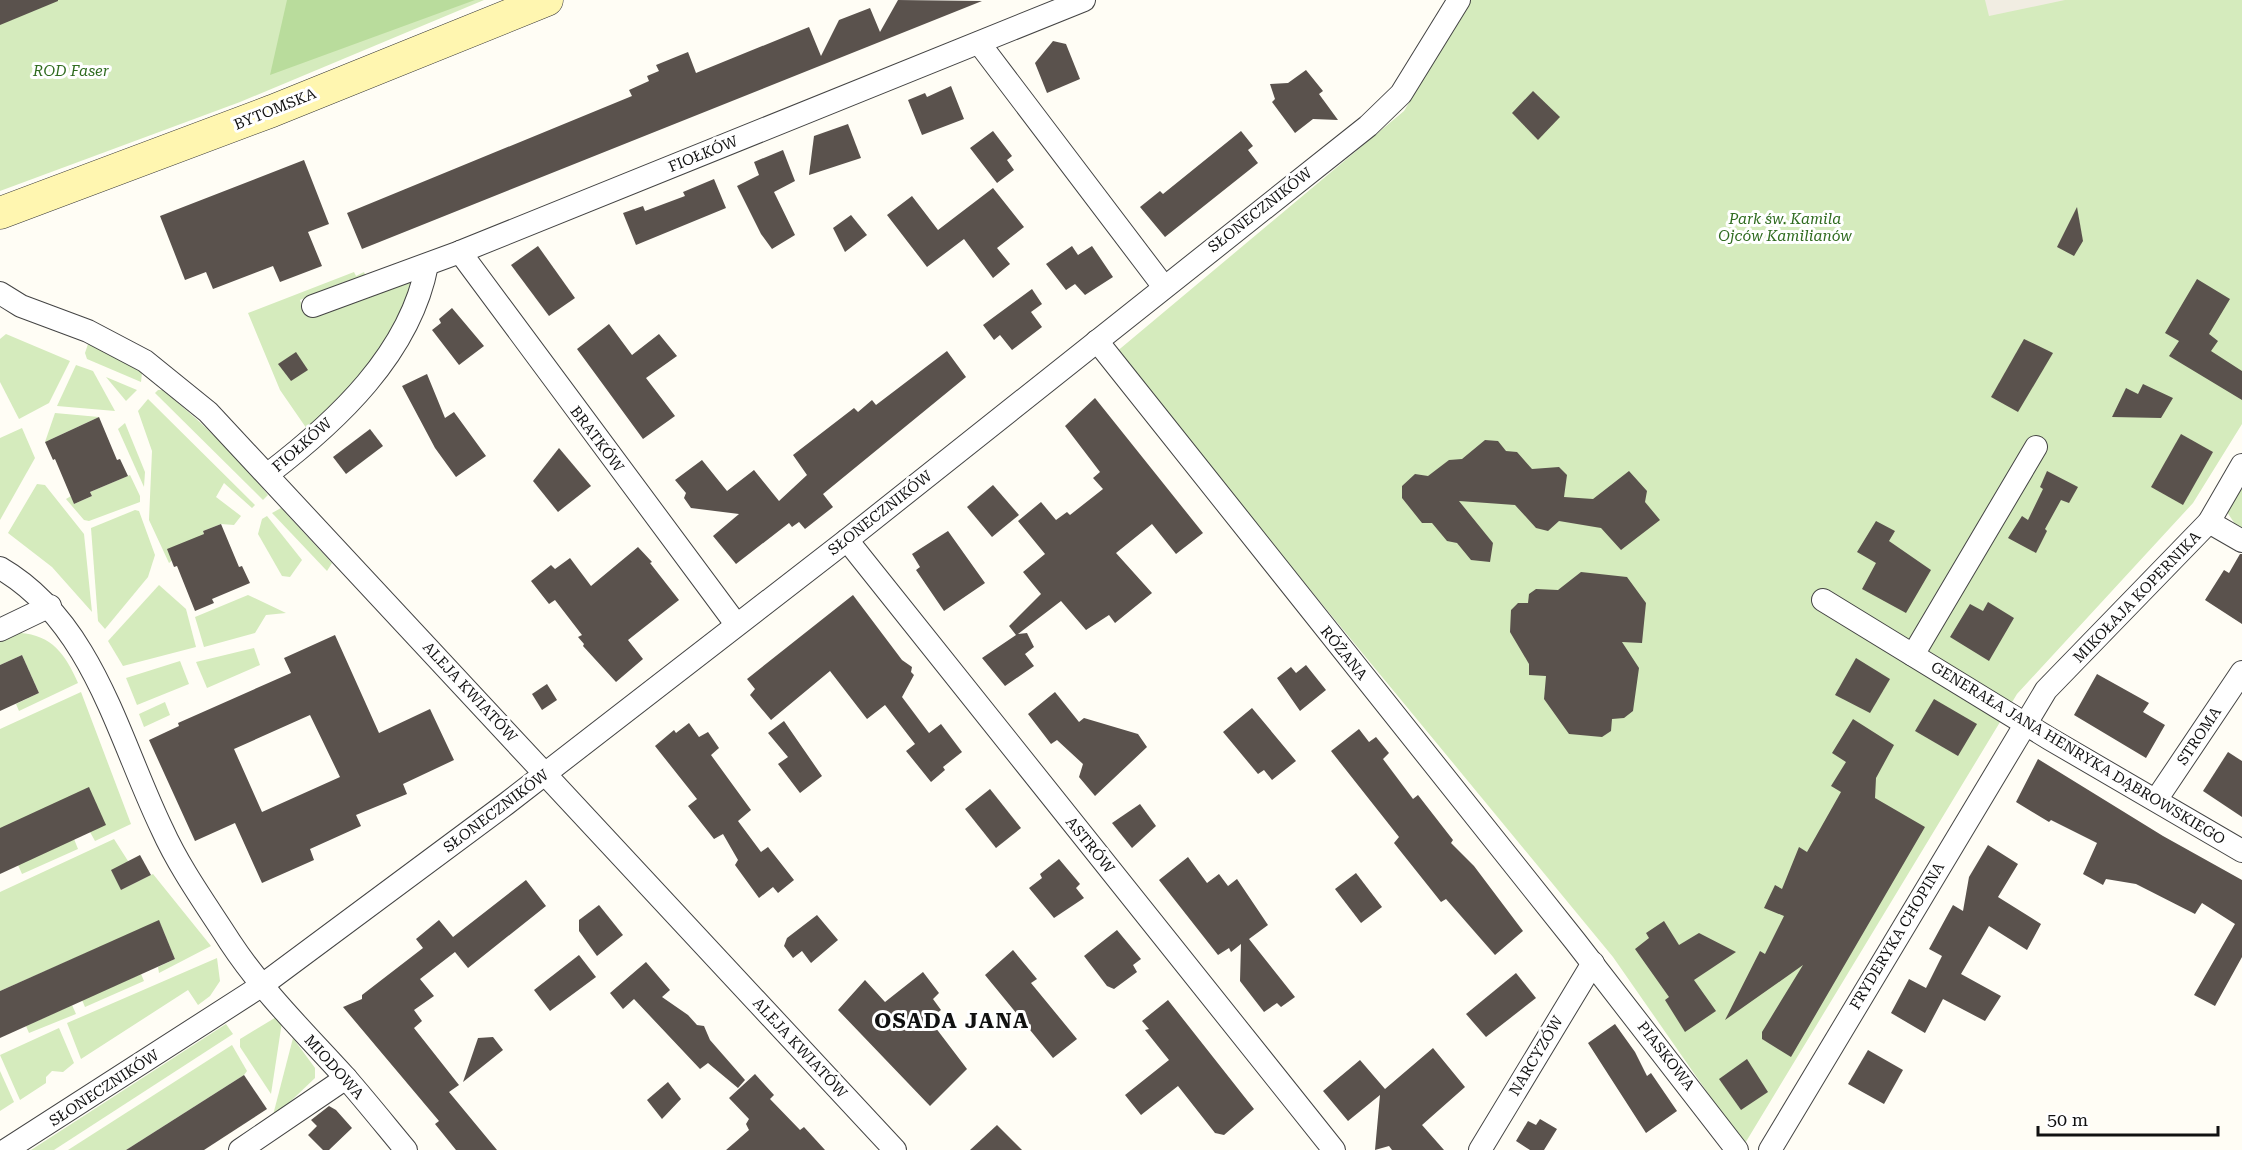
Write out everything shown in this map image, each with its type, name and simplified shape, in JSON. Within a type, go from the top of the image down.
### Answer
[{"type":"street","name":"BYTOMSKA","points":[[0,213],[272,111],[547,0]]},
{"type":"street","name":"FIOŁKÓW","points":[[313,306],[460,252],[1084,0]]},
{"type":"street","name":"SŁONECZNIKÓW","points":[[6,1150],[261,986],[545,774],[847,540],[1368,126],[1401,94],[1458,0]]},
{"type":"street","points":[[978,43],[1164,287]]},
{"type":"street","name":"BRATKÓW","points":[[460,252],[736,624]]},
{"type":"street","name":"FIOŁKÓW","points":[[268,474],[303,447],[364,388],[402,332],[423,286],[427,265]]},
{"type":"street","name":"ALEJA KWIATÓW","points":[[0,293],[21,306],[88,331],[145,361],[208,412],[895,1150]]},
{"type":"street","name":"RÓŻANA","points":[[1097,341],[1593,963]]},
{"type":"street","name":"GENERAŁA JANA HENRYKA DĄBROWSKIEGO","points":[[1913,656],[2036,447]]},
{"type":"street","name":"MIKOŁAJA KOPERNIKA","points":[[2025,723],[2046,690],[2209,522],[2242,465]]},
{"type":"street","points":[[2209,522],[2242,541]]},
{"type":"street","name":"ASTRÓW","points":[[847,540],[1334,1150]]},
{"type":"street","points":[[0,568],[50,606],[75,640],[97,679],[163,832],[191,881],[261,986]]},
{"type":"street","name":"GENERAŁA JANA HENRYKA DĄBROWSKIEGO","points":[[1823,600],[2242,851]]},
{"type":"street","points":[[0,630],[50,606]]},
{"type":"street","name":"STROMA","points":[[2156,800],[2242,672]]},
{"type":"street","name":"FRYDERYKA CHOPINA","points":[[1770,1150],[2025,723]]},
{"type":"street","name":"NARCYZÓW","points":[[1480,1150],[1593,963]]},
{"type":"street","name":"PIASKOWA","points":[[1593,963],[1737,1150]]},
{"type":"street","name":"MIODOWA","points":[[261,986],[346,1078],[406,1150]]},
{"type":"street","points":[[240,1150],[346,1078]]},
{"type":"green space","name":"ROD Faser","points":[[0,0],[484,0],[240,102],[0,191]]},
{"type":"green space","points":[[287,0],[475,0],[270,75]]},
{"type":"green space","name":"Park św. Kamila Ojców Kamilianów","points":[[1470,0],[2242,0],[2242,424],[2193,503],[2017,694],[1744,1145],[1613,957],[1115,353],[1404,111]]},
{"type":"green space","points":[[354,272],[356,276],[364,272],[367,279],[347,286],[344,282],[300,300],[306,316],[414,275],[418,287],[359,386],[309,432],[280,390],[248,313]]},
{"type":"green space","points":[[6,334],[70,361],[49,403],[19,419],[0,382],[0,339]]},
{"type":"green space","points":[[88,344],[110,353],[142,373],[141,382],[87,359],[85,353]]},
{"type":"green space","points":[[76,365],[93,371],[115,411],[57,406]]},
{"type":"green space","points":[[106,377],[137,390],[126,401]]},
{"type":"green space","points":[[163,390],[232,453],[268,495],[263,500],[155,393]]},
{"type":"green space","points":[[148,399],[255,505],[252,508],[224,483],[216,497],[241,516],[234,525],[221,524],[203,531],[204,534],[169,563],[149,520],[152,451],[138,411]]},
{"type":"green space","points":[[55,413],[99,417],[45,442]]},
{"type":"green space","points":[[125,423],[145,472],[144,487],[118,429]]},
{"type":"green space","points":[[22,428],[35,458],[0,520],[0,438]]},
{"type":"green space","points":[[130,475],[140,496],[140,502],[89,521],[84,520],[66,499],[71,496],[74,504],[92,496],[90,492]]},
{"type":"green space","points":[[37,484],[45,485],[84,534],[92,612],[52,567],[8,533]]},
{"type":"green space","points":[[2242,488],[2242,529],[2235,524],[2227,512]]},
{"type":"green space","points":[[281,508],[332,563],[327,571],[272,513]]},
{"type":"green space","points":[[135,510],[139,511],[155,555],[148,577],[105,629],[98,621],[91,528]]},
{"type":"green space","points":[[267,516],[302,560],[290,577],[282,576],[258,534],[262,519]]},
{"type":"green space","points":[[159,585],[186,609],[196,647],[123,666],[108,641]]},
{"type":"green space","points":[[248,595],[286,613],[266,615],[255,633],[204,647],[195,617]]},
{"type":"green space","points":[[20,633],[41,638],[56,648],[63,655],[78,683],[19,711],[16,704],[39,693],[22,655],[0,665],[0,642]]},
{"type":"green space","points":[[254,648],[260,665],[207,688],[196,662]]},
{"type":"green space","points":[[180,661],[189,684],[137,705],[126,678]]},
{"type":"green space","points":[[81,692],[131,824],[95,841],[90,832],[0,828],[0,729]]},
{"type":"green space","points":[[165,702],[170,715],[144,727],[139,714]]},
{"type":"green space","points":[[74,839],[78,849],[22,874],[18,865]]},
{"type":"green space","points":[[114,839],[128,861],[121,890],[153,874],[211,946],[159,973],[158,967],[175,959],[159,921],[0,991],[0,892]]},
{"type":"green space","points":[[217,958],[220,981],[210,996],[198,1005],[188,990],[81,1059],[67,1023]]},
{"type":"green space","points":[[141,974],[144,981],[85,1007],[82,1000]]},
{"type":"green space","points":[[72,1005],[76,1014],[29,1033],[26,1026]]},
{"type":"green space","points":[[278,1016],[282,1022],[271,1094],[240,1047],[240,1039]]},
{"type":"green space","points":[[226,1024],[233,1034],[54,1150],[31,1150]]},
{"type":"green space","points":[[59,1028],[74,1063],[63,1072],[52,1071],[46,1077],[46,1083],[20,1100],[0,1055]]},
{"type":"green space","points":[[293,1038],[315,1068],[315,1078],[272,1119]]},
{"type":"green space","points":[[232,1045],[247,1071],[244,1075],[126,1150],[68,1150]]},
{"type":"green space","points":[[0,1071],[14,1102],[0,1111]]},
{"type":"shaded area","points":[[1985,0],[2065,0],[1989,16]]},
{"type":"building","points":[[0,0],[58,0],[58,1],[0,25]]},
{"type":"building","points":[[898,0],[982,1],[362,249],[347,213],[632,96],[629,90],[649,81],[647,76],[659,71],[656,65],[688,52],[696,73],[809,27],[821,56],[839,20],[870,8],[880,32]]},
{"type":"building","points":[[1053,41],[1066,44],[1080,79],[1047,93],[1035,63]]},
{"type":"building","points":[[1306,70],[1323,91],[1319,94],[1338,120],[1313,119],[1295,133],[1272,102],[1275,99],[1270,84],[1288,83]]},
{"type":"building","points":[[951,86],[964,119],[922,135],[908,100],[925,93],[927,97]]},
{"type":"building","points":[[1533,91],[1560,117],[1538,140],[1512,113]]},
{"type":"building","points":[[848,124],[861,158],[809,175],[814,136]]},
{"type":"building","points":[[993,131],[1012,156],[1007,160],[1014,170],[997,183],[970,148]]},
{"type":"building","points":[[1241,131],[1253,146],[1248,150],[1258,163],[1165,237],[1140,207],[1160,191],[1163,194]]},
{"type":"building","points":[[783,150],[795,181],[774,192],[795,235],[772,249],[761,234],[737,186],[759,175],[754,162]]},
{"type":"building","points":[[304,160],[329,224],[308,232],[322,266],[280,282],[273,266],[213,289],[206,272],[185,280],[160,216]]},
{"type":"building","points":[[714,179],[726,208],[636,245],[623,213],[643,206],[645,211],[685,196],[683,192]]},
{"type":"building","points":[[993,188],[1024,227],[997,248],[1010,264],[993,278],[964,239],[927,267],[887,215],[912,196],[938,230]]},
{"type":"building","points":[[2077,207],[2083,241],[2074,256],[2057,247]]},
{"type":"building","points":[[851,215],[867,235],[845,252],[833,228]]},
{"type":"building","points":[[538,246],[575,298],[549,316],[511,265]]},
{"type":"building","points":[[1072,246],[1078,255],[1092,246],[1113,277],[1085,295],[1075,284],[1066,290],[1046,264]]},
{"type":"building","points":[[2197,279],[2230,299],[2209,334],[2218,341],[2211,351],[2242,371],[2242,400],[2169,356],[2179,341],[2165,333]]},
{"type":"building","points":[[1032,289],[1042,304],[1031,312],[1042,327],[1012,350],[1000,335],[994,340],[983,325]]},
{"type":"building","points":[[452,308],[484,346],[459,365],[432,330],[441,323],[439,319]]},
{"type":"building","points":[[609,324],[632,355],[659,334],[677,356],[646,378],[675,416],[643,439],[577,349]]},
{"type":"building","points":[[2024,339],[2053,353],[2018,412],[1991,397]]},
{"type":"building","points":[[947,351],[966,377],[823,494],[833,507],[805,529],[799,522],[792,527],[789,523],[736,564],[713,536],[739,514],[691,508],[684,498],[686,493],[675,480],[702,460],[727,491],[754,470],[779,501],[807,475],[793,455],[854,408],[858,412],[872,400],[876,405]]},
{"type":"building","points":[[296,352],[308,370],[291,381],[278,364]]},
{"type":"building","points":[[427,374],[445,418],[454,412],[486,456],[456,477],[435,448],[402,386]]},
{"type":"building","points":[[2143,384],[2173,398],[2161,418],[2112,417],[2126,388],[2138,394]]},
{"type":"building","points":[[1095,398],[1203,533],[1176,554],[1152,524],[1116,553],[1152,593],[1115,623],[1109,615],[1086,630],[1061,601],[1018,634],[1027,633],[1034,647],[1025,654],[1034,666],[1005,686],[982,658],[1016,635],[1009,626],[1041,594],[1023,572],[1045,554],[1018,521],[1041,502],[1056,520],[1067,512],[1070,515],[1103,489],[1093,478],[1100,472],[1065,426]]},
{"type":"building","points":[[99,417],[117,460],[120,459],[128,476],[90,492],[92,496],[74,504],[55,459],[53,460],[45,442]]},
{"type":"building","points":[[370,429],[383,446],[346,474],[333,457]]},
{"type":"building","points":[[2181,434],[2213,452],[2183,505],[2151,487]]},
{"type":"building","points":[[1485,440],[1498,441],[1506,451],[1517,452],[1532,469],[1559,467],[1567,475],[1564,497],[1593,499],[1629,471],[1647,491],[1645,502],[1660,520],[1621,550],[1601,528],[1559,521],[1548,531],[1536,528],[1515,505],[1459,501],[1493,543],[1490,562],[1471,560],[1457,543],[1447,541],[1432,523],[1422,523],[1402,498],[1402,486],[1415,474],[1428,476],[1449,460],[1462,459]]},
{"type":"building","points":[[559,448],[591,486],[558,512],[533,481]]},
{"type":"building","points":[[2047,471],[2078,487],[2069,503],[2061,500],[2045,529],[2047,531],[2036,553],[2008,538],[2022,516],[2028,520],[2043,489],[2040,487]]},
{"type":"building","points":[[993,485],[1019,515],[992,537],[967,507]]},
{"type":"building","points":[[1876,521],[1895,531],[1889,541],[1931,570],[1906,613],[1862,589],[1876,563],[1857,552]]},
{"type":"building","points":[[221,524],[239,567],[242,566],[250,583],[212,599],[214,603],[195,611],[177,566],[174,567],[167,549],[204,534],[203,531]]},
{"type":"building","points":[[948,531],[985,583],[944,611],[916,570],[920,567],[912,554]]},
{"type":"building","points":[[638,547],[652,562],[650,563],[679,600],[628,640],[643,659],[616,682],[583,646],[584,644],[578,637],[582,635],[555,600],[549,604],[531,581],[551,565],[555,569],[570,558],[591,586]]},
{"type":"building","points":[[2242,554],[2242,624],[2205,600],[2224,570],[2229,573]]},
{"type":"building","points":[[1581,572],[1627,577],[1646,603],[1642,643],[1622,642],[1639,668],[1633,711],[1624,718],[1612,719],[1611,731],[1602,737],[1569,734],[1544,699],[1546,676],[1529,675],[1529,664],[1510,632],[1511,610],[1518,603],[1528,603],[1529,594],[1536,589],[1558,590]]},
{"type":"building","points":[[853,595],[902,660],[912,667],[911,672],[914,675],[902,697],[929,733],[941,724],[962,752],[943,767],[945,770],[931,782],[906,751],[915,744],[885,705],[867,719],[830,671],[771,720],[750,695],[755,689],[747,679]]},
{"type":"building","points":[[1988,602],[2014,618],[1989,661],[1950,637],[1970,604],[1983,611]]},
{"type":"building","points":[[335,635],[379,733],[430,709],[454,760],[403,784],[407,794],[356,815],[361,826],[310,849],[314,860],[262,883],[235,823],[195,841],[149,740],[179,726],[178,723],[291,673],[284,658]],"holes":[[[310,715],[340,777],[262,812],[234,749]]]},
{"type":"building","points":[[22,655],[39,693],[0,711],[0,665]]},
{"type":"building","points":[[1856,658],[1890,679],[1870,713],[1835,695]]},
{"type":"building","points":[[1306,665],[1326,690],[1300,711],[1277,678],[1291,667],[1296,673]]},
{"type":"building","points":[[2097,674],[2149,703],[2143,712],[2165,725],[2146,758],[2074,715]]},
{"type":"building","points":[[547,684],[557,700],[542,710],[532,694]]},
{"type":"building","points":[[1055,692],[1079,722],[1084,718],[1138,734],[1147,747],[1095,796],[1079,777],[1083,764],[1057,740],[1051,744],[1028,714]]},
{"type":"building","points":[[1934,699],[1977,724],[1958,756],[1915,731]]},
{"type":"building","points":[[1252,708],[1296,761],[1272,780],[1264,770],[1258,774],[1223,732]]},
{"type":"building","points":[[1853,719],[1894,745],[1876,778],[1875,798],[1925,827],[1791,1057],[1762,1039],[1762,1032],[1803,965],[1725,1020],[1760,951],[1765,954],[1784,916],[1764,908],[1775,885],[1782,889],[1799,847],[1807,852],[1841,792],[1831,786],[1846,762],[1832,753]]},
{"type":"building","points":[[784,721],[822,776],[800,793],[778,764],[788,757],[768,733]]},
{"type":"building","points":[[689,723],[699,737],[708,732],[719,748],[711,755],[751,810],[738,821],[761,852],[768,847],[794,880],[778,893],[773,887],[759,898],[735,865],[738,860],[723,834],[714,839],[688,806],[697,799],[655,746],[674,730],[676,733]]},
{"type":"building","points":[[1359,729],[1369,742],[1376,737],[1389,753],[1383,759],[1413,799],[1418,795],[1453,840],[1451,843],[1474,866],[1523,931],[1495,955],[1446,899],[1441,902],[1394,843],[1399,837],[1331,751]]},
{"type":"building","points":[[2228,752],[2242,761],[2242,817],[2203,791]]},
{"type":"building","points":[[2038,759],[2163,836],[2242,880],[2242,957],[2215,1006],[2194,995],[2235,924],[2202,903],[2195,914],[2136,884],[2106,879],[2103,885],[2083,874],[2097,843],[2051,820],[2049,822],[2016,802]]},
{"type":"building","points":[[89,787],[106,825],[0,874],[0,828]]},
{"type":"building","points":[[990,789],[1021,828],[996,848],[965,809]]},
{"type":"building","points":[[1140,804],[1156,826],[1132,848],[1112,823]]},
{"type":"building","points":[[1988,845],[2018,864],[1998,897],[2041,924],[2027,950],[1989,926],[1961,974],[2001,996],[1985,1021],[1943,999],[1925,1033],[1891,1013],[1909,979],[1926,988],[1942,956],[1929,949],[1953,905],[1963,911],[1969,877]]},
{"type":"building","points":[[140,855],[151,875],[121,890],[111,870]]},
{"type":"building","points":[[1188,857],[1207,883],[1219,874],[1228,886],[1237,879],[1268,925],[1249,939],[1295,997],[1281,1007],[1277,1003],[1264,1012],[1240,981],[1241,944],[1231,952],[1229,948],[1218,955],[1159,880]]},
{"type":"building","points":[[1059,859],[1080,884],[1076,888],[1084,898],[1054,918],[1029,888],[1042,878],[1040,874]]},
{"type":"building","points":[[1356,873],[1382,907],[1361,923],[1335,889]]},
{"type":"building","points":[[526,880],[546,906],[468,968],[455,952],[420,979],[434,996],[414,1010],[422,1021],[414,1028],[459,1085],[449,1092],[497,1150],[456,1150],[435,1124],[439,1121],[343,1007],[362,999],[362,995],[423,948],[416,939],[439,920],[453,937]]},
{"type":"building","points":[[599,905],[623,935],[597,956],[579,931],[579,920]]},
{"type":"building","points":[[817,915],[838,940],[811,963],[802,951],[793,958],[784,946],[787,938]]},
{"type":"building","points":[[159,920],[175,959],[0,1038],[0,991]]},
{"type":"building","points":[[1664,921],[1679,945],[1699,933],[1736,952],[1694,980],[1716,1011],[1685,1032],[1665,1000],[1669,997],[1635,949],[1649,938],[1646,933]]},
{"type":"building","points":[[1117,930],[1141,959],[1133,965],[1137,972],[1114,989],[1107,986],[1084,956]]},
{"type":"building","points":[[1013,950],[1037,979],[1031,983],[1077,1039],[1053,1058],[985,975]]},
{"type":"building","points":[[579,955],[596,977],[550,1011],[534,990]]},
{"type":"building","points":[[646,962],[670,990],[662,997],[688,1015],[697,1025],[704,1026],[710,1040],[745,1080],[738,1088],[708,1063],[700,1069],[634,999],[623,1009],[610,993]]},
{"type":"building","points":[[923,972],[939,993],[933,999],[941,1010],[929,1019],[967,1069],[930,1106],[838,1010],[865,980],[885,1002]]},
{"type":"building","points":[[1516,973],[1536,998],[1486,1037],[1466,1014]]},
{"type":"building","points":[[1168,1000],[1254,1109],[1224,1135],[1215,1133],[1178,1086],[1141,1115],[1125,1095],[1169,1060],[1145,1030],[1149,1029],[1142,1021]]},
{"type":"building","points":[[1615,1024],[1635,1052],[1647,1076],[1651,1073],[1677,1111],[1646,1133],[1588,1043]]},
{"type":"building","points":[[493,1037],[503,1050],[463,1082],[478,1038]]},
{"type":"building","points":[[1433,1048],[1465,1087],[1422,1125],[1444,1150],[1392,1150],[1389,1146],[1375,1150],[1380,1095],[1348,1121],[1323,1091],[1360,1060],[1385,1089]]},
{"type":"building","points":[[1868,1050],[1903,1070],[1884,1104],[1848,1084]]},
{"type":"building","points":[[1747,1059],[1768,1092],[1741,1110],[1719,1079]]},
{"type":"building","points":[[755,1074],[774,1095],[770,1099],[800,1130],[804,1127],[825,1150],[726,1150],[749,1130],[746,1124],[749,1119],[729,1098]]},
{"type":"building","points":[[244,1075],[267,1109],[204,1150],[126,1150]]},
{"type":"building","points":[[668,1082],[681,1099],[662,1119],[647,1100]]},
{"type":"building","points":[[329,1106],[336,1110],[352,1128],[329,1150],[323,1150],[308,1135],[317,1126],[311,1120]]},
{"type":"building","points":[[1540,1119],[1557,1129],[1544,1150],[1530,1150],[1516,1141],[1528,1121],[1536,1125]]},
{"type":"building","points":[[997,1125],[1022,1150],[970,1150]]},
{"type":"district","name":"OSADA JANA","points":[[952,1021]]}]
